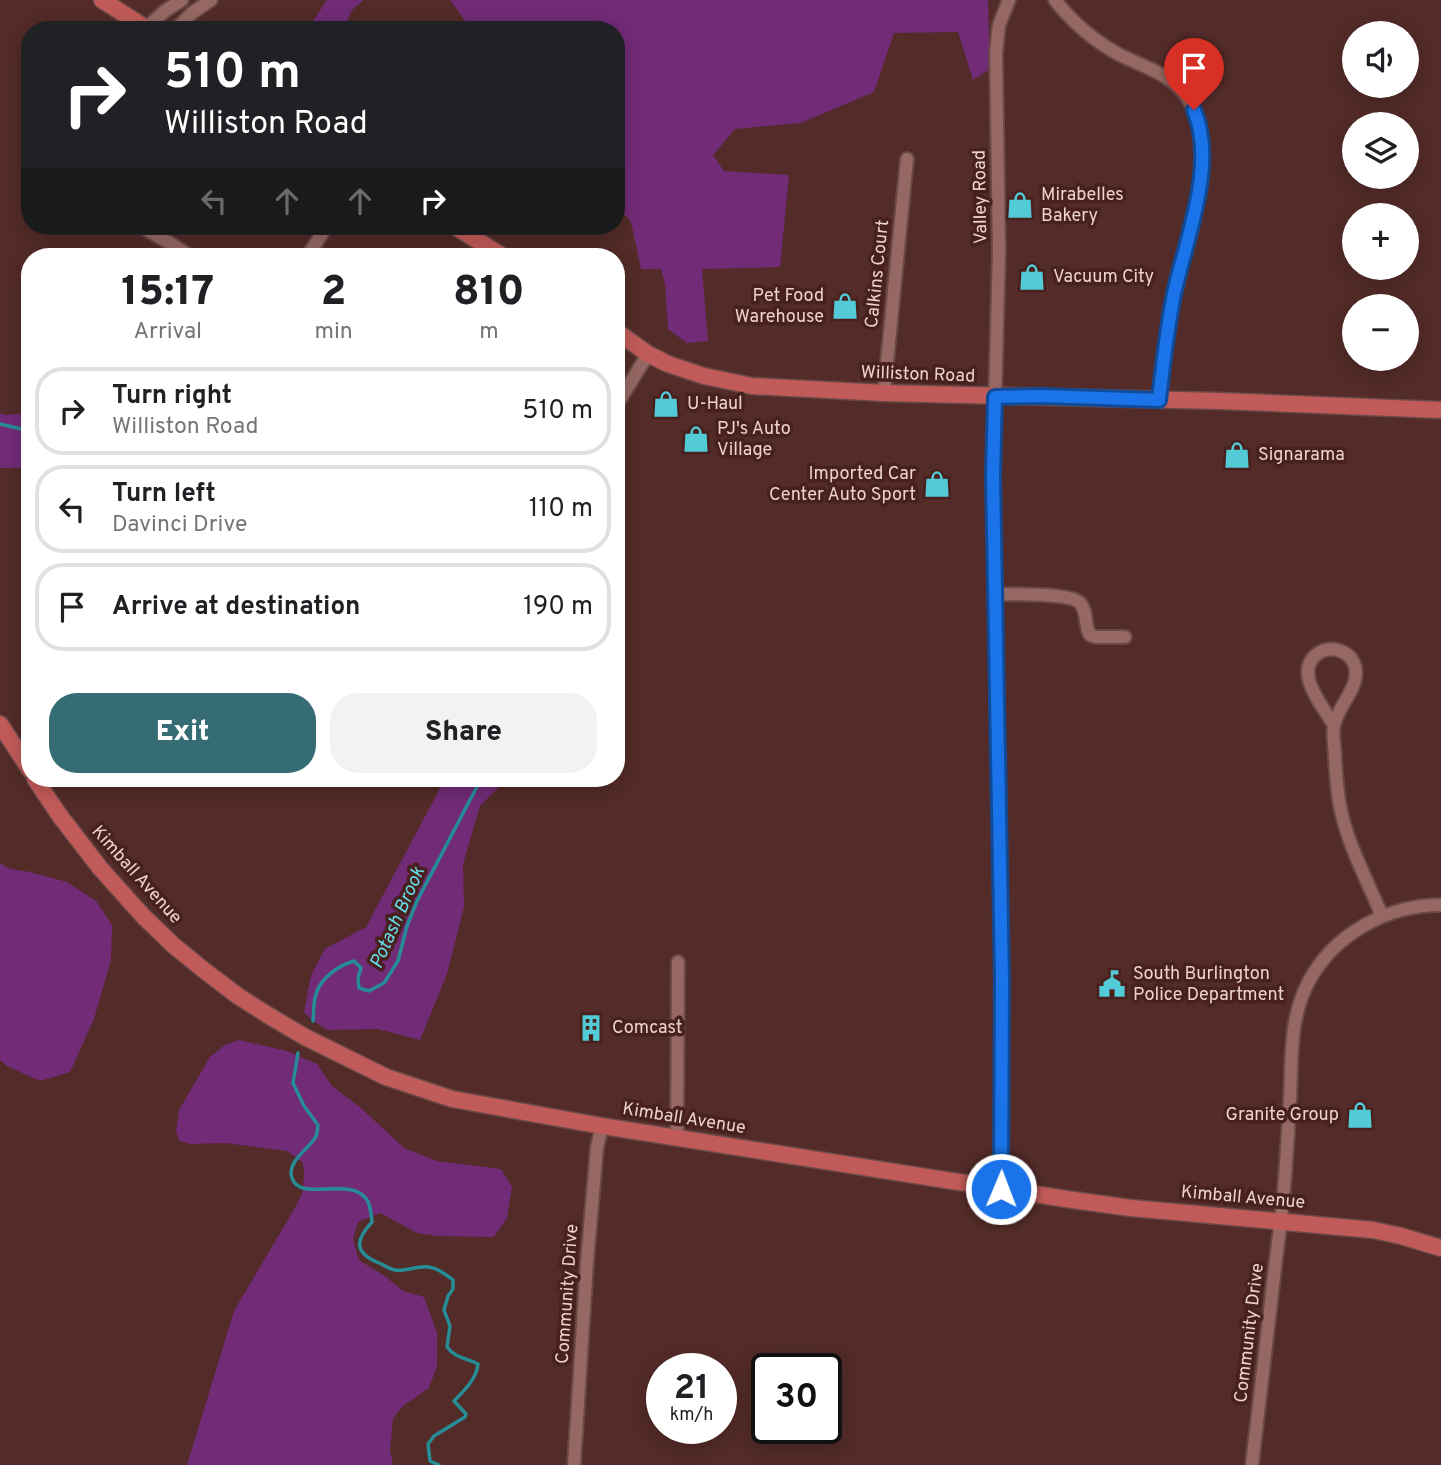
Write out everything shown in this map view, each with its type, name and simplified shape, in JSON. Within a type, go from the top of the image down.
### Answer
[{"type":"main road","points":[[102,0],[135,21]]},
{"type":"main road","points":[[469,235],[489,248]]},
{"type":"main road","name":"Williston Road","points":[[625,337],[648,354],[691,372],[734,383],[788,389],[1441,410]]},
{"type":"main road","points":[[0,724],[21,756]]},
{"type":"main road","name":"Kimball Avenue","points":[[41,787],[114,885],[143,916],[205,971],[238,996],[305,1037],[386,1077],[452,1099],[601,1126],[1131,1208],[1282,1213],[1386,1233],[1441,1248]]},
{"type":"street","points":[[156,21],[182,0]]},
{"type":"street","points":[[184,21],[211,0]]},
{"type":"street","name":"Valley Road","points":[[1001,1189],[1002,978],[993,476],[999,251],[996,53],[999,25],[1009,0]]},
{"type":"street","points":[[1055,0],[1077,26],[1091,37],[1173,83],[1194,110],[1200,130],[1201,159],[1197,196],[1170,313],[1159,400]]},
{"type":"street","name":"Calkins Court","points":[[884,393],[907,159]]},
{"type":"street","points":[[155,235],[176,248]]},
{"type":"street","points":[[625,391],[648,354]]},
{"type":"street","points":[[996,594],[1072,598],[1082,606],[1090,635],[1125,637]]},
{"type":"street","points":[[1334,725],[1307,676],[1313,657],[1321,651],[1331,649],[1345,653],[1352,660],[1355,670],[1355,680],[1334,725],[1340,808],[1382,916]]},
{"type":"street","name":"Community Drive","points":[[1252,1465],[1282,1213],[1294,1025],[1300,1002],[1309,981],[1328,954],[1360,928],[1382,916],[1411,907],[1441,905]]},
{"type":"street","points":[[677,1138],[678,962]]},
{"type":"street","name":"Community Drive","points":[[574,1465],[587,1262],[601,1126]]},
{"type":"shaded area","points":[[327,0],[364,0],[352,10],[347,21],[313,21]]},
{"type":"shaded area","points":[[450,0],[988,0],[990,69],[973,80],[958,32],[894,33],[874,92],[801,123],[735,129],[713,155],[724,171],[789,175],[780,267],[702,269],[708,341],[687,343],[668,329],[665,284],[661,269],[641,269],[631,222],[625,215],[625,21],[465,21]]},
{"type":"shaded area","points":[[0,413],[21,414],[21,468],[0,468]]},
{"type":"shaded area","points":[[441,787],[499,787],[480,806],[463,864],[464,907],[447,974],[420,1040],[378,1029],[328,1030],[304,1012],[311,975],[325,949],[366,927]]},
{"type":"shaded area","points":[[0,863],[10,869],[67,882],[96,901],[112,925],[111,960],[94,1019],[70,1072],[40,1081],[0,1060]]},
{"type":"shaded area","points":[[239,1040],[287,1051],[317,1064],[332,1086],[361,1108],[404,1148],[437,1161],[501,1169],[512,1187],[507,1218],[494,1237],[417,1233],[380,1213],[358,1222],[353,1239],[359,1260],[403,1291],[424,1297],[437,1333],[437,1366],[429,1388],[403,1406],[393,1418],[390,1450],[393,1465],[187,1465],[234,1311],[303,1191],[302,1162],[287,1151],[226,1143],[191,1144],[179,1141],[176,1131],[179,1110],[210,1057],[225,1045]]},
{"type":"waterway","name":"Potash Brook","points":[[0,424],[21,429]]},
{"type":"waterway","name":"Potash Brook","points":[[313,1021],[314,1001],[320,985],[341,966],[354,961],[361,968],[359,988],[369,991],[384,983],[398,961],[417,901],[477,787]]},
{"type":"waterway","name":"Potash Brook","points":[[298,1053],[293,1083],[304,1106],[318,1125],[313,1141],[292,1166],[292,1178],[297,1185],[305,1188],[350,1190],[360,1193],[367,1200],[372,1222],[362,1235],[360,1246],[371,1259],[395,1270],[433,1268],[453,1280],[453,1289],[444,1310],[450,1326],[447,1347],[457,1356],[478,1364],[473,1379],[454,1401],[466,1414],[465,1417],[434,1436],[428,1444],[430,1461],[439,1465]]},
{"type":"place","name":"Mirabelles Bakery","points":[[1020,205]]},
{"type":"place","name":"Vacuum City","points":[[1032,277]]},
{"type":"place","name":"Pet Food Warehouse","points":[[845,306]]},
{"type":"place","name":"U-Haul","points":[[666,404]]},
{"type":"place","name":"PJ's Auto Village","points":[[696,439]]},
{"type":"place","name":"Signarama","points":[[1237,455]]},
{"type":"place","name":"Imported Car Center Auto Sport","points":[[937,484]]},
{"type":"place","name":"South Burlington Police Department","points":[[1112,984]]},
{"type":"place","name":"Comcast","points":[[591,1028]]},
{"type":"place","name":"Granite Group","points":[[1360,1115]]},
{"type":"route","points":[[1001,1189],[1002,978],[993,476],[995,397],[1159,400],[1170,313],[1195,210],[1200,177],[1202,143],[1194,110]]}]
